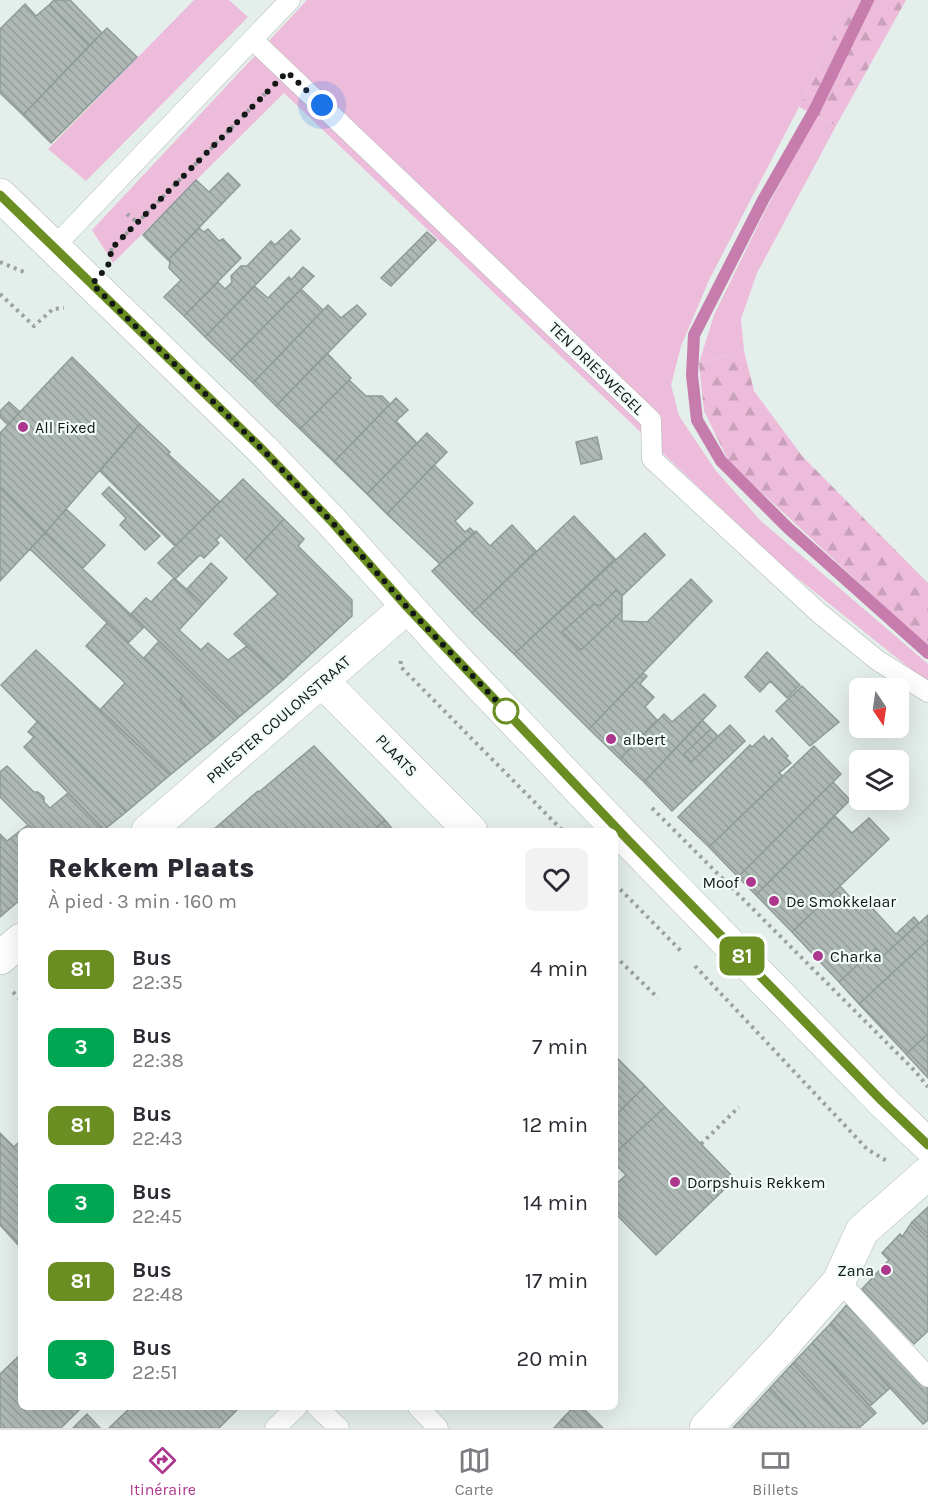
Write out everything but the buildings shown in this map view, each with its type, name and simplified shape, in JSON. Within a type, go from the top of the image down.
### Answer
[{"type":"main road","points":[[0,195],[263,450],[332,522],[607,828]]},
{"type":"main road","name":"PRIESTER COULONSTRAAT","points":[[151,828],[407,607]]},
{"type":"main road","name":"PLAATS","points":[[322,681],[468,828]]},
{"type":"main road","points":[[621,844],[882,1101],[928,1164],[862,1231],[839,1281],[780,1349],[706,1428]]},
{"type":"main road","points":[[0,958],[18,943]]},
{"type":"lane","points":[[54,247],[290,0]]},
{"type":"lane","name":"TEN DRIESWEGEL","points":[[253,40],[651,420],[652,459],[818,612],[877,660],[928,692]]},
{"type":"lane","points":[[839,1281],[928,1377]]},
{"type":"lane","points":[[275,1428],[294,1410]]},
{"type":"lane","points":[[320,1410],[339,1428]]},
{"type":"lane","points":[[421,1410],[438,1428]]},
{"type":"path","points":[[0,294],[34,326],[53,309],[65,308],[108,266],[112,248],[287,72]]},
{"type":"path","points":[[618,887],[686,956]]},
{"type":"path","points":[[754,909],[915,1071],[928,1087]]},
{"type":"path","points":[[618,959],[658,999]]},
{"type":"path","points":[[694,964],[867,1149],[895,1166],[928,1164]]},
{"type":"path","points":[[701,1144],[739,1107]]},
{"type":"green space","points":[[194,0],[229,0],[248,17],[86,181],[48,149]]},
{"type":"green space","points":[[307,0],[851,0],[799,107],[710,278],[681,346],[671,385],[679,416],[716,471],[761,521],[928,664],[928,683],[775,560],[284,93],[113,263],[92,230]]},
{"type":"green space","points":[[851,0],[906,0],[836,126],[799,107]]},
{"type":"green space","points":[[816,116],[836,126],[757,273],[741,319],[744,351],[699,363],[714,315],[765,211]]},
{"type":"green space","points":[[744,351],[754,391],[802,456],[928,583],[928,647],[729,462],[704,411],[699,363]]},
{"type":"waterway","points":[[868,0],[815,109],[763,200],[694,335],[692,375],[697,420],[721,461],[787,527],[928,653]]},
{"type":"bus line","name":"81","points":[[0,195],[263,450],[332,522],[407,607],[617,828]]},
{"type":"bus line","name":"81","points":[[618,830],[882,1101],[928,1145]]},
{"type":"place","name":"All Fixed","points":[[23,427]]},
{"type":"place","name":"albert","points":[[611,739]]},
{"type":"place","name":"Moof","points":[[751,882]]},
{"type":"place","name":"De Smokkelaar","points":[[774,901]]},
{"type":"place","name":"Charka","points":[[818,956]]},
{"type":"place","name":"Dorpshuis Rekkem","points":[[675,1182]]},
{"type":"place","name":"Zana","points":[[886,1270]]},
{"type":"route","points":[[322,105],[287,72],[112,248],[108,266],[92,284],[263,450],[506,711]]}]
